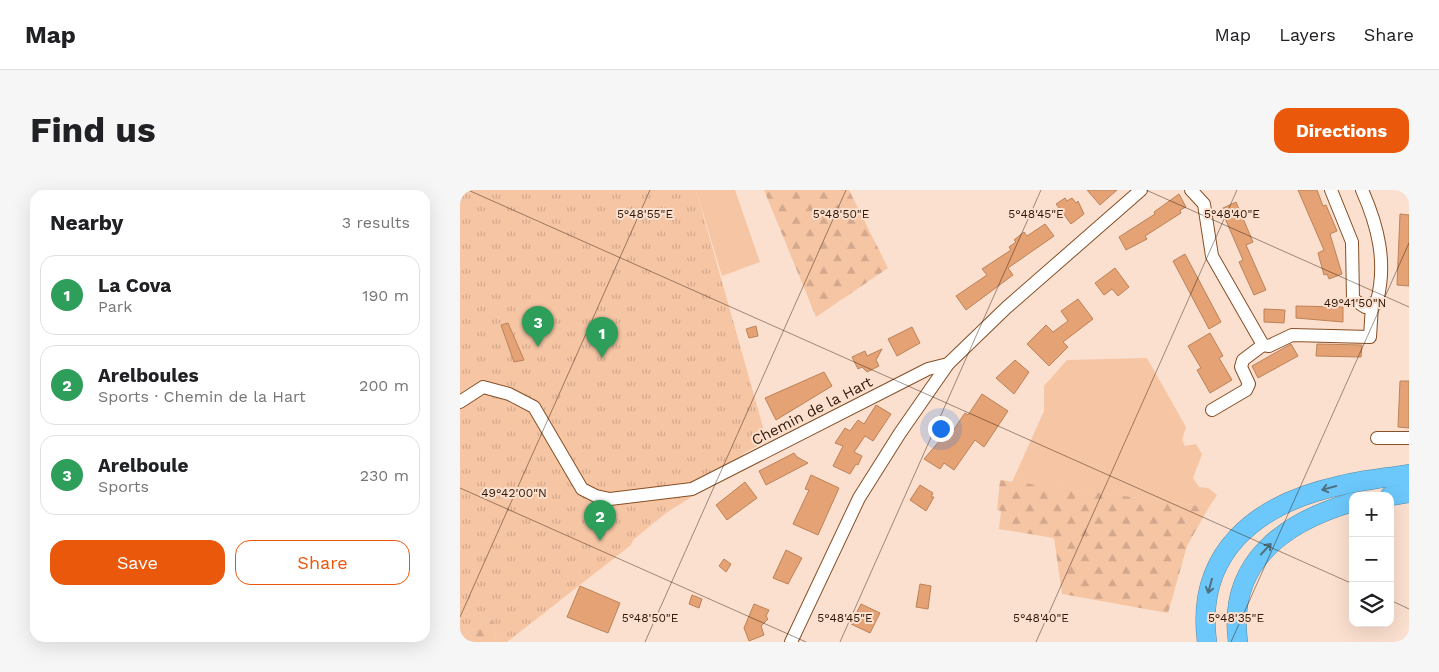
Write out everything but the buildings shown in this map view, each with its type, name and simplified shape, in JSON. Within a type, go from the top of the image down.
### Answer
[{"type":"highway","points":[[1207,642],[1205,611],[1212,578],[1228,547],[1240,534],[1268,511],[1290,501],[1339,485],[1409,474]]},
{"type":"highway","points":[[1394,495],[1409,493]]},
{"type":"highway","points":[[1238,642],[1236,613],[1239,596],[1246,577],[1267,547],[1298,525],[1349,503]]},
{"type":"street","points":[[791,642],[859,498],[900,433],[948,364],[1006,308],[1141,190]]},
{"type":"street","points":[[1191,190],[1204,204],[1212,256],[1262,345]]},
{"type":"street","points":[[1331,190],[1352,242],[1353,298],[1365,306],[1372,305],[1377,301],[1381,253],[1375,221],[1362,190]]},
{"type":"street","points":[[1212,410],[1246,390],[1249,384],[1241,367],[1243,360],[1262,345],[1269,346],[1292,335],[1370,337],[1372,305]]},
{"type":"street","name":"Chemin de la Hart","points":[[460,402],[483,387],[509,394],[534,407],[582,489],[596,496],[610,499],[692,489],[928,369],[948,364]]},
{"type":"street","points":[[1377,438],[1409,438]]},
{"type":"green space","points":[[460,190],[696,190],[767,441],[744,453],[734,470],[666,513],[633,540],[631,545],[507,642],[497,642],[492,618],[460,638]]},
{"type":"green space","points":[[696,190],[735,190],[760,262],[722,276]]},
{"type":"green space","points":[[764,190],[849,190],[888,268],[816,317]]},
{"type":"green space","points":[[1147,358],[1186,427],[1182,440],[1185,446],[1196,444],[1202,454],[1193,478],[1199,487],[1208,488],[1217,495],[1209,507],[1012,482],[1044,411],[1044,386],[1067,360]]},
{"type":"green space","points":[[1000,480],[1209,507],[1187,546],[1168,613],[1062,594],[1054,538],[999,529],[1001,511],[997,510]]},
{"type":"green space","points":[[492,618],[497,642],[460,642],[460,638]]},
{"type":"place","name":"Arelboule","points":[[538,347]]},
{"type":"place","name":"La Cova","points":[[602,358]]},
{"type":"place","name":"Arelboules","points":[[600,541]]}]
